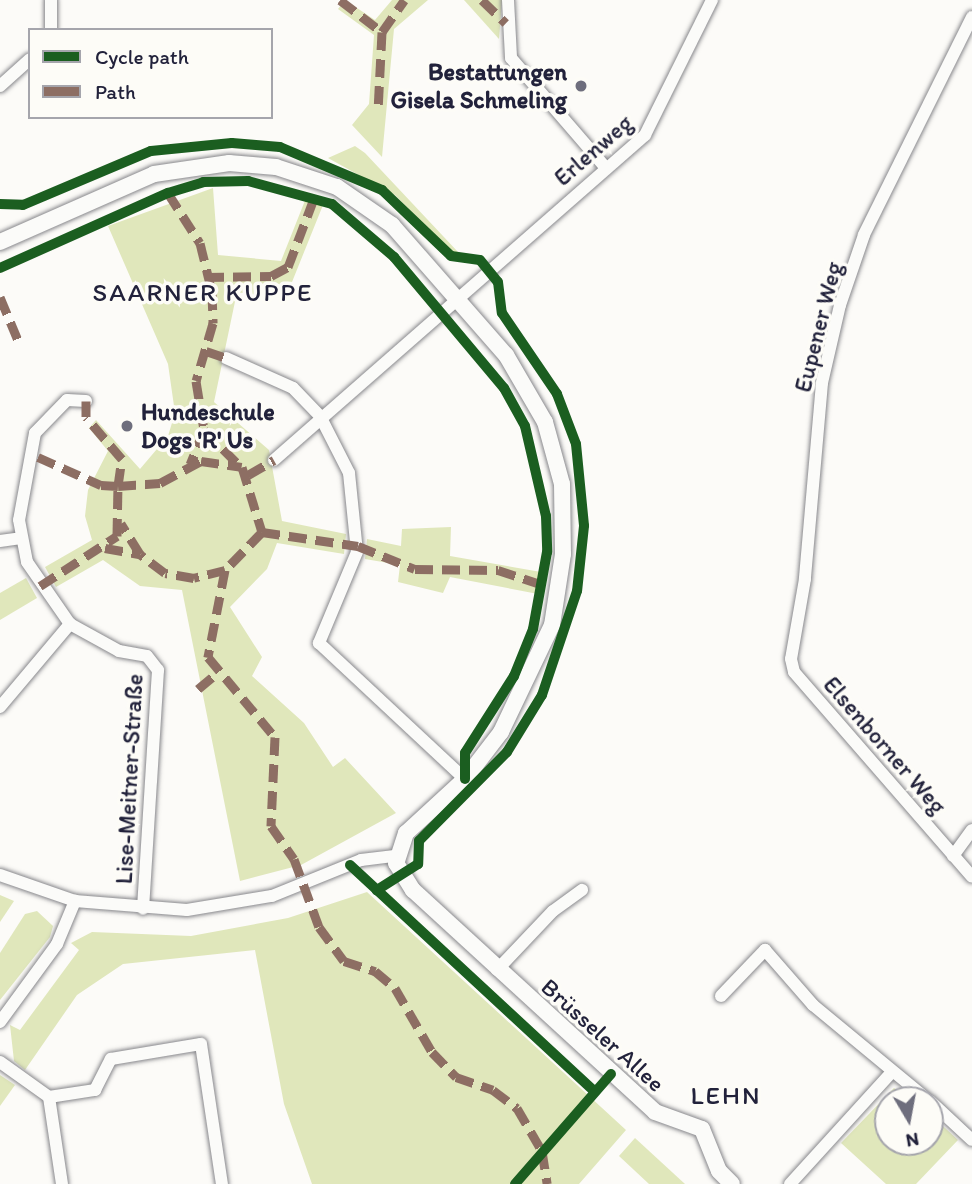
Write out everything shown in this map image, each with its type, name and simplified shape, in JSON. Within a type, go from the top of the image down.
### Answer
[{"type":"street","points":[[51,0],[51,28]]},
{"type":"street","points":[[508,0],[510,58],[606,168]]},
{"type":"street","name":"Erlenweg","points":[[274,460],[320,416],[458,298],[653,124],[712,0]]},
{"type":"street","name":"Eupener Weg","points":[[794,672],[811,465],[841,306],[875,212],[972,17]]},
{"type":"street","points":[[0,86],[28,61]]},
{"type":"street","points":[[0,242],[154,174],[229,163],[276,167],[337,187],[381,216],[458,298],[506,355],[545,422],[562,484],[564,531],[560,588],[538,660],[501,732],[465,779],[406,833],[395,856],[361,860],[245,902],[143,909],[75,901],[0,875]]},
{"type":"street","points":[[226,358],[293,388],[320,416],[349,473],[359,524],[350,580],[319,643],[465,779]]},
{"type":"street","name":"Lise-Meitner-Straße","points":[[86,401],[66,400],[35,433],[18,505],[21,538],[40,586],[70,624],[119,651],[147,656],[159,670],[143,909]]},
{"type":"street","points":[[0,541],[21,538]]},
{"type":"street","points":[[0,708],[70,624]]},
{"type":"street","name":"Elsenborner Weg","points":[[794,672],[972,877]]},
{"type":"street","points":[[953,856],[972,830]]},
{"type":"street","name":"Brüsseler Allee","points":[[395,856],[413,890],[654,1112],[702,1129],[719,1171],[732,1184]]},
{"type":"street","points":[[497,970],[553,911],[582,890]]},
{"type":"street","points":[[0,1022],[57,944],[75,901]]},
{"type":"street","points":[[721,996],[765,950],[798,990],[909,1086]]},
{"type":"street","points":[[0,1062],[49,1097],[95,1090],[111,1059],[201,1044],[222,1184]]},
{"type":"street","points":[[790,1184],[891,1073]]},
{"type":"street","points":[[49,1097],[62,1184]]},
{"type":"street","points":[[944,1115],[972,1140]]},
{"type":"green space","points":[[345,0],[375,20],[392,0],[428,0],[394,29],[382,157],[352,125],[369,104],[374,35],[338,9]]},
{"type":"green space","points":[[464,0],[502,0],[499,39]]},
{"type":"green space","points":[[355,146],[365,153],[458,252],[453,255],[395,195],[328,158]]},
{"type":"green space","points":[[213,188],[218,255],[281,261],[306,198],[323,205],[290,287],[283,284],[280,294],[263,288],[260,296],[237,292],[214,402],[269,450],[282,521],[346,534],[344,554],[277,543],[267,569],[230,607],[262,657],[252,676],[304,723],[333,767],[345,758],[396,813],[301,865],[240,881],[182,590],[140,586],[103,560],[56,587],[45,567],[92,540],[85,516],[88,490],[108,451],[89,428],[96,420],[140,469],[168,436],[175,413],[168,364],[108,226]]},
{"type":"green space","points":[[451,527],[450,556],[541,572],[538,594],[450,577],[443,593],[398,582],[400,565],[365,559],[367,539],[401,546],[402,529]]},
{"type":"green space","points":[[26,578],[37,598],[0,620],[0,593]]},
{"type":"green space","points":[[367,892],[626,1130],[579,1184],[312,1184],[284,1104],[255,950],[123,964],[77,995],[25,1070],[14,1061],[10,1025],[20,1030],[79,950],[71,943],[92,932],[191,936],[288,918]]},
{"type":"green space","points":[[0,895],[14,901],[0,922]]},
{"type":"green space","points":[[37,911],[53,926],[50,937],[0,1000],[0,953],[25,914]]},
{"type":"green space","points":[[0,1075],[15,1085],[0,1106]]},
{"type":"green space","points":[[874,1109],[874,1156],[943,1156],[916,1184],[886,1184],[841,1143]]},
{"type":"green space","points":[[944,1127],[958,1140],[944,1155]]},
{"type":"green space","points":[[635,1138],[685,1184],[649,1184],[619,1156]]},
{"type":"marked path","points":[[340,0],[382,32],[378,111]]},
{"type":"marked path","points":[[382,32],[404,0]]},
{"type":"marked path","points":[[482,0],[506,23]]},
{"type":"marked path","points":[[168,193],[200,243],[212,292],[213,323],[196,381],[204,430],[190,464]]},
{"type":"marked path","points":[[206,277],[271,276],[288,267],[315,196]]},
{"type":"marked path","points":[[0,297],[20,345]]},
{"type":"marked path","points":[[206,351],[226,358]]},
{"type":"marked path","points":[[38,457],[101,485],[118,486],[122,459],[86,417],[86,401]]},
{"type":"marked path","points":[[204,430],[238,464]]},
{"type":"marked path","points":[[248,475],[274,460]]},
{"type":"marked path","points":[[40,586],[117,536],[118,486],[160,483],[201,461],[242,467],[262,532],[225,570],[194,578],[165,573],[140,554],[121,524]]},
{"type":"marked path","points":[[262,532],[358,546],[415,569],[498,570],[543,585]]},
{"type":"marked path","points":[[105,548],[140,554]]},
{"type":"marked path","points":[[225,570],[208,657],[275,737],[271,826],[294,859],[319,927],[344,961],[375,971],[395,988],[432,1052],[456,1077],[493,1090],[517,1108],[542,1151],[547,1184]]},
{"type":"marked path","points":[[198,689],[217,673]]},
{"type":"cycle path","points":[[0,204],[23,205],[151,151],[232,143],[280,147],[382,190],[451,256],[480,260],[498,282],[502,313],[557,394],[576,444],[584,526],[577,591],[542,695],[507,752],[419,841],[418,864],[377,890]]},
{"type":"cycle path","points":[[0,268],[168,193],[203,182],[248,181],[332,204],[394,257],[504,388],[525,426],[546,516],[547,552],[533,629],[514,676],[465,753],[465,779]]},
{"type":"cycle path","points":[[350,865],[594,1091]]},
{"type":"cycle path","points":[[515,1184],[611,1074]]},
{"type":"place","name":"Bestattungen Gisela Schmeling","points":[[581,86]]},
{"type":"place","name":"Hundeschule Dogs 'R' Us","points":[[127,426]]},
{"type":"district","name":"SAARNER KUPPE","points":[[203,293]]},
{"type":"district","name":"LEHN","points":[[726,1096]]}]
